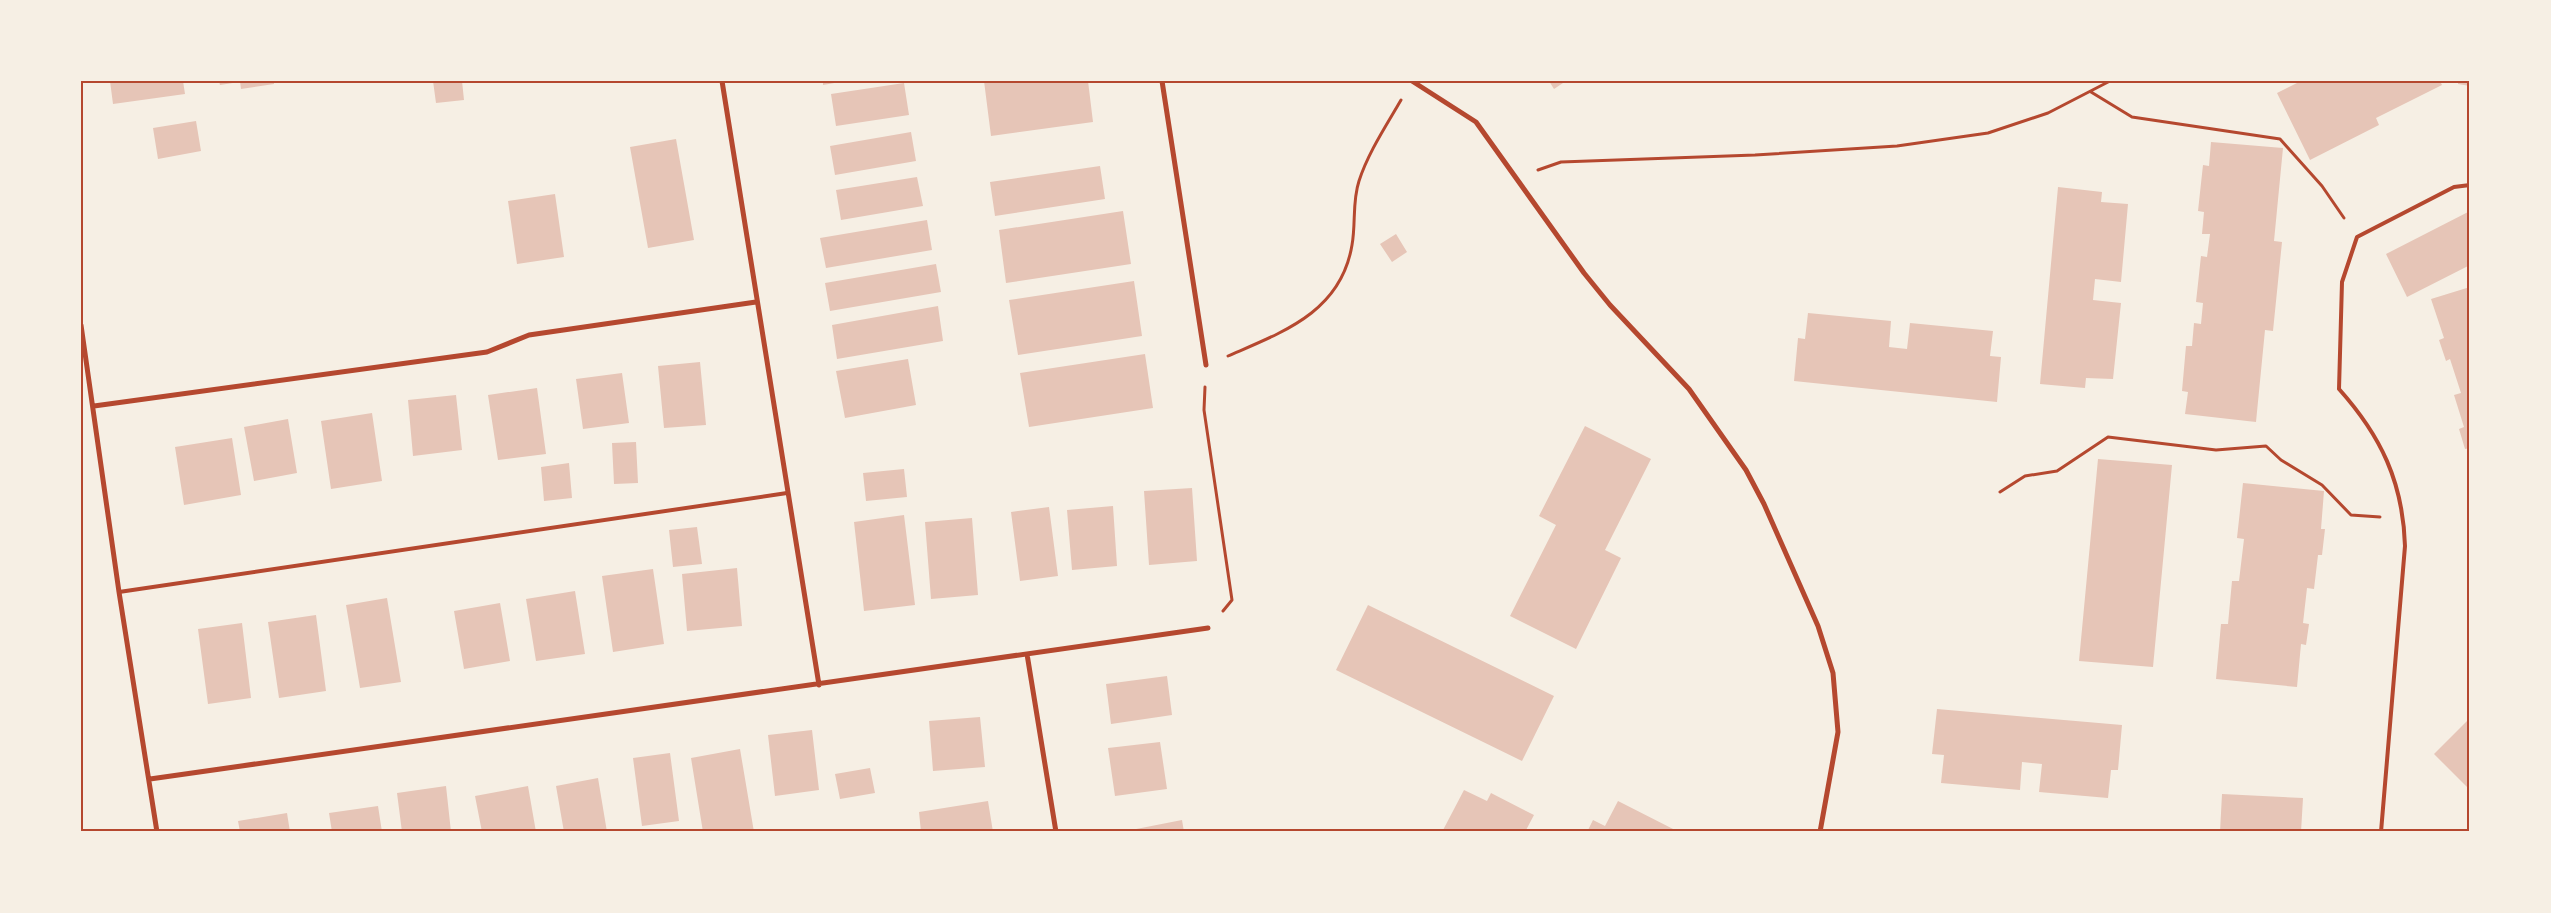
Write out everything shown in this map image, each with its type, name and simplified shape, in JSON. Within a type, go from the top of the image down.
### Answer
[{"type":"street","points":[[722,81],[819,685]]},
{"type":"street","points":[[1162,81],[1206,365]]},
{"type":"street","points":[[1412,81],[1476,122],[1600,292],[1689,389],[1746,470],[1764,504],[1818,626],[1833,673],[1838,732],[1820,832]]},
{"type":"street","points":[[94,406],[487,352],[529,335],[756,302]]},
{"type":"street","points":[[81,325],[119,592],[157,832]]},
{"type":"street","points":[[150,779],[1208,628]]},
{"type":"street","points":[[1027,654],[1056,832]]},
{"type":"lane","points":[[2381,832],[2405,546],[2404,515],[2397,487],[2382,448],[2360,412],[2339,389],[2342,282],[2357,237],[2454,187],[2470,185]]},
{"type":"lane","points":[[119,592],[787,493]]},
{"type":"path","points":[[1516,178],[1560,162],[1755,155],[1868,148],[1988,133],[2048,113],[2110,81]]},
{"type":"path","points":[[2091,92],[2132,117],[2280,139],[2322,186],[2357,237]]},
{"type":"path","points":[[1208,628],[1232,600],[1204,410],[1206,365],[1299,323],[1317,310],[1331,295],[1348,259],[1352,244],[1354,204],[1359,180],[1402,97]]},
{"type":"path","points":[[2000,492],[2025,476],[2057,471],[2108,436],[2216,450],[2266,446],[2281,460],[2322,485],[2351,515],[2384,518],[2404,515]]},
{"type":"building","points":[[110,81],[183,81],[185,94],[113,104]]},
{"type":"building","points":[[219,81],[239,81],[239,82],[220,85]]},
{"type":"building","points":[[240,81],[274,81],[274,84],[241,89]]},
{"type":"building","points":[[433,81],[462,81],[464,100],[436,103]]},
{"type":"building","points":[[823,81],[840,81],[840,82],[823,85]]},
{"type":"building","points":[[984,81],[1088,81],[1093,122],[991,136]]},
{"type":"building","points":[[1549,81],[1566,81],[1554,89]]},
{"type":"building","points":[[2301,81],[2440,81],[2442,85],[2376,118],[2379,125],[2310,160],[2277,93]]},
{"type":"building","points":[[2458,81],[2470,81],[2470,86],[2458,84]]},
{"type":"building","points":[[904,83],[909,115],[836,126],[831,94]]},
{"type":"building","points":[[196,121],[201,151],[158,159],[153,128]]},
{"type":"building","points":[[911,132],[916,161],[835,175],[830,146]]},
{"type":"building","points":[[676,139],[694,240],[648,248],[630,147]]},
{"type":"building","points":[[2211,142],[2283,148],[2274,241],[2282,242],[2273,331],[2265,330],[2256,422],[2185,414],[2188,392],[2182,391],[2186,346],[2192,346],[2194,323],[2201,324],[2203,303],[2196,302],[2201,256],[2207,257],[2210,234],[2202,234],[2204,212],[2198,211],[2203,165],[2209,166]]},
{"type":"building","points":[[1100,166],[1105,199],[995,216],[990,182]]},
{"type":"building","points":[[917,177],[923,206],[841,220],[836,190]]},
{"type":"building","points":[[2058,187],[2102,192],[2101,202],[2128,204],[2121,282],[2095,279],[2093,300],[2121,303],[2113,379],[2086,378],[2085,388],[2040,384]]},
{"type":"building","points":[[555,194],[564,257],[517,264],[508,201]]},
{"type":"building","points":[[1123,211],[1131,264],[1006,283],[999,230]]},
{"type":"building","points":[[2470,211],[2470,265],[2407,297],[2386,254]]},
{"type":"building","points":[[927,220],[932,250],[826,268],[820,238]]},
{"type":"building","points":[[1396,234],[1407,252],[1392,262],[1380,244]]},
{"type":"building","points":[[936,264],[941,292],[830,311],[825,283]]},
{"type":"building","points":[[1134,281],[1142,336],[1018,355],[1009,300]]},
{"type":"building","points":[[2470,287],[2470,448],[2465,449],[2459,429],[2464,427],[2454,395],[2461,393],[2450,359],[2446,361],[2439,340],[2444,338],[2431,299]]},
{"type":"building","points":[[938,306],[943,341],[837,359],[832,325]]},
{"type":"building","points":[[1808,313],[1891,321],[1889,347],[1907,349],[1910,323],[1993,331],[1990,356],[2001,357],[1997,402],[1794,381],[1798,338],[1805,339]]},
{"type":"building","points":[[1145,354],[1153,408],[1029,427],[1020,373]]},
{"type":"building","points":[[908,359],[916,405],[845,418],[836,371]]},
{"type":"building","points":[[700,362],[706,425],[664,428],[658,366]]},
{"type":"building","points":[[622,373],[629,423],[583,429],[576,379]]},
{"type":"building","points":[[537,388],[546,454],[498,460],[488,395]]},
{"type":"building","points":[[456,395],[462,450],[413,456],[408,400]]},
{"type":"building","points":[[372,413],[382,481],[331,489],[321,421]]},
{"type":"building","points":[[288,419],[297,473],[254,481],[244,427]]},
{"type":"building","points":[[1585,426],[1651,459],[1605,550],[1621,558],[1576,649],[1510,616],[1556,525],[1539,516]]},
{"type":"building","points":[[232,438],[241,495],[184,505],[175,447]]},
{"type":"building","points":[[636,442],[638,483],[614,484],[612,443]]},
{"type":"building","points":[[2098,459],[2172,465],[2153,667],[2079,661]]},
{"type":"building","points":[[569,463],[572,498],[544,501],[541,467]]},
{"type":"building","points":[[904,469],[907,497],[866,501],[863,473]]},
{"type":"building","points":[[2243,483],[2324,491],[2321,529],[2325,529],[2322,555],[2318,555],[2314,589],[2307,588],[2303,623],[2309,624],[2306,645],[2301,644],[2297,687],[2216,679],[2221,624],[2228,624],[2232,581],[2239,581],[2244,539],[2237,538]]},
{"type":"building","points":[[1192,488],[1197,561],[1149,565],[1144,491]]},
{"type":"building","points":[[1113,506],[1117,566],[1072,570],[1067,510]]},
{"type":"building","points":[[1049,507],[1058,576],[1020,581],[1011,512]]},
{"type":"building","points":[[904,515],[915,605],[864,611],[854,522]]},
{"type":"building","points":[[972,518],[978,595],[931,599],[925,522]]},
{"type":"building","points":[[697,527],[702,564],[673,567],[669,530]]},
{"type":"building","points":[[737,568],[742,626],[687,631],[682,574]]},
{"type":"building","points":[[653,569],[664,644],[613,652],[602,576]]},
{"type":"building","points":[[575,591],[585,654],[536,661],[526,599]]},
{"type":"building","points":[[387,598],[401,682],[360,688],[346,605]]},
{"type":"building","points":[[500,603],[510,661],[464,669],[454,611]]},
{"type":"building","points":[[1368,605],[1554,696],[1522,761],[1336,670]]},
{"type":"building","points":[[316,615],[326,691],[279,698],[268,622]]},
{"type":"building","points":[[242,623],[251,698],[208,704],[198,629]]},
{"type":"building","points":[[1167,676],[1172,715],[1111,724],[1106,684]]},
{"type":"building","points":[[1937,709],[2122,725],[2118,770],[2111,770],[2108,798],[2039,792],[2042,764],[2022,762],[2020,790],[1941,783],[1944,755],[1932,754]]},
{"type":"building","points":[[980,717],[985,767],[933,771],[929,721]]},
{"type":"building","points":[[2470,718],[2470,790],[2434,754]]},
{"type":"building","points":[[812,730],[819,790],[775,796],[768,735]]},
{"type":"building","points":[[1160,742],[1167,789],[1115,796],[1108,748]]},
{"type":"building","points":[[740,749],[754,832],[703,832],[691,758]]},
{"type":"building","points":[[670,753],[679,821],[642,826],[633,758]]},
{"type":"building","points":[[870,768],[875,793],[840,799],[835,774]]},
{"type":"building","points":[[598,778],[607,832],[564,832],[556,786]]},
{"type":"building","points":[[446,786],[451,832],[402,832],[397,793]]},
{"type":"building","points":[[528,786],[536,832],[482,832],[475,796]]},
{"type":"building","points":[[1464,790],[1487,801],[1491,793],[1534,815],[1525,832],[1442,832]]},
{"type":"building","points":[[2222,794],[2303,798],[2301,832],[2220,832]]},
{"type":"building","points":[[988,801],[993,832],[921,832],[919,812]]},
{"type":"building","points":[[1618,801],[1679,832],[1587,832],[1593,820],[1605,826]]},
{"type":"building","points":[[378,806],[382,832],[332,832],[329,813]]},
{"type":"building","points":[[287,813],[290,832],[240,832],[238,821]]},
{"type":"building","points":[[1182,820],[1184,832],[1126,832],[1126,831]]}]
